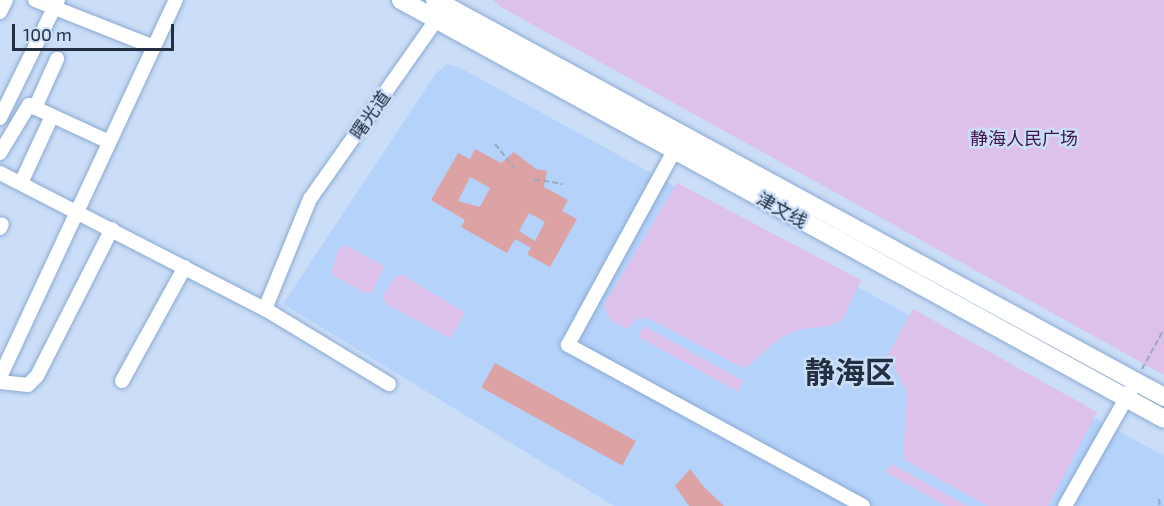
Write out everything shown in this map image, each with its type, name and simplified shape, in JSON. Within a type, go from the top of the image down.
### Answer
[{"type":"main road","name":"津文线","points":[[400,0],[442,6],[1164,419]]},
{"type":"main road","name":"津文线","points":[[678,143],[1164,397]]},
{"type":"street","points":[[0,12],[6,0]]},
{"type":"street","points":[[35,0],[56,4],[154,47]]},
{"type":"street","points":[[0,377],[176,0]]},
{"type":"street","points":[[0,118],[56,4]]},
{"type":"street","name":"曙光道","points":[[265,309],[294,232],[310,200],[442,6]]},
{"type":"street","points":[[35,108],[57,59]]},
{"type":"street","points":[[0,153],[28,105],[110,142]]},
{"type":"street","points":[[21,183],[52,116]]},
{"type":"street","points":[[678,143],[568,345],[863,506]]},
{"type":"street","points":[[0,173],[265,309],[389,384]]},
{"type":"street","points":[[0,382],[28,384],[37,376],[112,229]]},
{"type":"street","points":[[122,381],[185,267]]},
{"type":"street","points":[[1065,506],[1136,381]]},
{"type":"path","points":[[495,144],[515,169]]},
{"type":"path","points":[[534,179],[563,184]]},
{"type":"path","points":[[1136,381],[1164,330]]},
{"type":"path","points":[[1159,499],[1160,506]]},
{"type":"shaded area","points":[[447,64],[457,66],[1164,456],[1164,506],[614,506],[283,304],[436,73]]},
{"type":"green space","name":"静海人民广场","points":[[493,0],[1164,0],[1164,375],[501,7]]},
{"type":"green space","points":[[677,183],[861,280],[842,320],[829,326],[797,330],[779,339],[748,366],[741,367],[648,318],[636,319],[628,329],[610,320],[604,305]]},
{"type":"green space","points":[[345,245],[384,266],[372,293],[365,293],[331,274],[338,250]]},
{"type":"green space","points":[[401,274],[461,310],[464,314],[450,338],[386,304],[383,297],[393,280]]},
{"type":"green space","points":[[913,309],[1097,412],[1048,506],[988,506],[903,459],[907,392],[888,355]]},
{"type":"green space","points":[[644,326],[744,381],[738,392],[638,336]]},
{"type":"green space","points":[[892,464],[967,506],[946,506],[885,472]]},
{"type":"building","points":[[475,149],[501,163],[514,152],[536,169],[547,171],[544,187],[568,200],[562,211],[577,219],[550,267],[527,254],[531,248],[515,239],[507,253],[461,227],[465,220],[431,200],[458,153],[470,159]],"holes":[[[470,177],[490,188],[480,207],[458,201]],[[529,213],[545,222],[535,241],[519,231]]]},
{"type":"building","points":[[495,363],[636,441],[622,466],[481,387]]},
{"type":"building","points":[[690,469],[704,487],[724,506],[689,506],[675,486]]},
{"type":"district","name":"静海区","points":[[850,371]]}]
